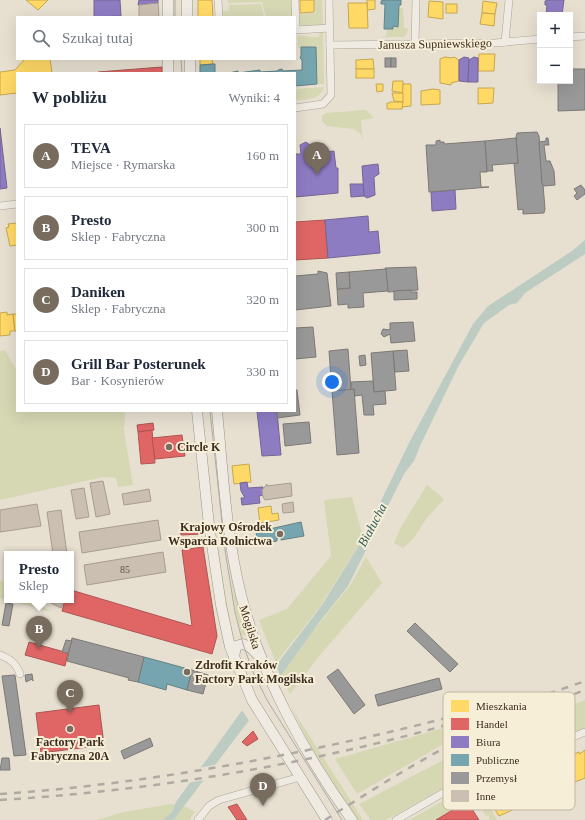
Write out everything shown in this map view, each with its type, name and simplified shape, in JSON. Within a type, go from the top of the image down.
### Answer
[{"type":"main road","points":[[168,0],[168,16]]},
{"type":"main road","points":[[187,0],[187,16]]},
{"type":"main road","points":[[168,60],[168,72]]},
{"type":"main road","points":[[190,60],[190,72]]},
{"type":"main road","name":"Mogilska","points":[[197,412],[208,519],[221,605],[235,660],[245,685],[262,716],[327,820]]},
{"type":"main road","name":"Mogilska","points":[[217,412],[229,525],[236,573],[243,605],[261,660],[279,698],[314,762],[352,820]]},
{"type":"main road","points":[[235,660],[235,648],[243,644],[253,649],[261,660]]},
{"type":"street","points":[[218,0],[219,16]]},
{"type":"street","points":[[295,0],[296,16]]},
{"type":"street","points":[[296,108],[315,107],[326,103],[330,97],[329,0]]},
{"type":"street","points":[[415,45],[416,0]]},
{"type":"street","points":[[505,42],[509,0]]},
{"type":"street","points":[[296,30],[330,28]]},
{"type":"street","points":[[573,38],[585,36]]},
{"type":"street","name":"Janusza Supniewskiego","points":[[330,45],[415,45],[505,42],[537,39]]},
{"type":"street","points":[[0,206],[16,204]]},
{"type":"street","points":[[0,655],[11,659],[18,666],[20,674]]},
{"type":"street","points":[[575,736],[585,732]]},
{"type":"street","points":[[198,820],[210,806],[219,800],[300,777]]},
{"type":"street","points":[[396,820],[443,793]]},
{"type":"green space","points":[[228,0],[291,0],[292,16],[266,16],[262,2],[228,3]]},
{"type":"green space","points":[[314,0],[322,0],[323,25],[303,27],[300,24],[299,14],[315,13]]},
{"type":"green space","points":[[261,4],[264,16],[221,16],[221,11],[229,11],[229,5]]},
{"type":"green space","points":[[399,8],[403,8],[404,28],[408,29],[406,35],[403,37],[380,37],[386,36],[387,29],[398,27]]},
{"type":"green space","points":[[320,31],[323,32],[324,84],[318,84],[316,46],[298,48],[298,36],[319,37]]},
{"type":"green space","points":[[324,87],[322,92],[316,97],[296,100],[296,89]]},
{"type":"green space","points":[[366,110],[374,118],[361,120],[363,141],[361,134],[354,129],[327,126],[322,121],[322,116],[326,113]]},
{"type":"green space","points":[[5,350],[16,369],[16,412],[125,412],[124,431],[133,485],[118,487],[116,478],[103,477],[0,500],[0,351]]},
{"type":"green space","points":[[202,412],[213,513],[227,605],[234,638],[232,638],[221,582],[210,497]]},
{"type":"green space","points":[[211,412],[235,590],[247,635],[242,636],[236,612],[223,526]]},
{"type":"green space","points":[[427,485],[444,499],[426,519],[413,539],[403,548],[394,543],[401,527]]},
{"type":"green space","points":[[352,497],[363,538],[321,605],[276,663],[259,620],[287,609],[331,556],[324,500]]},
{"type":"green space","points":[[366,557],[382,583],[320,655],[290,694],[281,676],[310,635],[351,584]]},
{"type":"green space","points":[[0,580],[4,582],[4,599],[0,598]]},
{"type":"green space","points":[[18,603],[37,603],[51,612]]},
{"type":"green space","points":[[585,700],[585,728],[575,732],[575,704]]},
{"type":"green space","points":[[291,707],[363,820],[357,820],[309,744]]},
{"type":"green space","points":[[443,728],[443,744],[357,794],[335,759]]},
{"type":"green space","points":[[443,760],[443,788],[386,820],[371,820],[359,804]]},
{"type":"green space","points":[[443,801],[443,810],[451,810],[435,820],[409,820]]},
{"type":"green space","points":[[171,804],[175,805],[172,812],[163,820],[97,820],[124,812]]},
{"type":"green space","points":[[184,806],[195,812],[189,820],[173,820]]},
{"type":"green space","points":[[482,810],[491,810],[497,820],[488,820],[490,818],[488,815],[486,816]]},
{"type":"water","name":"Białucha","points":[[585,240],[585,254],[525,293],[517,303],[509,305],[484,323],[459,365],[414,461],[404,474],[348,586],[318,624],[250,719],[175,818],[173,820],[163,820],[172,812],[176,802],[243,709],[322,605],[361,542],[410,441],[473,324],[488,306],[572,251]]},
{"type":"pier","points":[[275,663],[281,678],[250,722],[241,709]]},
{"type":"pier","points":[[218,764],[205,780],[187,783],[199,768]]},
{"type":"building: Mieszkania","points":[[26,0],[48,0],[38,10]]},
{"type":"building: Mieszkania","points":[[198,0],[212,0],[213,16],[198,16]]},
{"type":"building: Mieszkania","points":[[300,0],[314,0],[314,12],[300,13]]},
{"type":"building: Mieszkania","points":[[367,0],[375,0],[375,9],[367,10]]},
{"type":"building: Mieszkania","points":[[429,1],[443,2],[443,19],[428,17]]},
{"type":"building: Mieszkania","points":[[483,1],[497,3],[495,14],[482,13]]},
{"type":"building: Mieszkania","points":[[348,3],[367,3],[368,28],[349,28]]},
{"type":"building: Mieszkania","points":[[446,4],[457,4],[457,13],[446,13]]},
{"type":"building: Mieszkania","points":[[482,13],[495,14],[494,26],[480,24]]},
{"type":"building: Mieszkania","points":[[479,54],[495,54],[494,71],[478,71]]},
{"type":"building: Mieszkania","points":[[445,57],[454,57],[459,60],[459,81],[451,83],[451,85],[440,83],[440,59]]},
{"type":"building: Mieszkania","points":[[373,59],[374,69],[356,69],[356,60]]},
{"type":"building: Mieszkania","points":[[24,60],[50,60],[52,72],[16,72],[16,93],[0,95],[0,72],[15,70]]},
{"type":"building: Mieszkania","points":[[200,60],[212,60],[213,64],[200,65]]},
{"type":"building: Mieszkania","points":[[356,69],[374,69],[374,78],[356,78]]},
{"type":"building: Mieszkania","points":[[393,81],[403,81],[403,93],[392,91]]},
{"type":"building: Mieszkania","points":[[376,84],[383,84],[383,91],[377,92]]},
{"type":"building: Mieszkania","points":[[403,84],[411,84],[411,106],[402,107]]},
{"type":"building: Mieszkania","points":[[478,88],[494,88],[493,103],[478,104]]},
{"type":"building: Mieszkania","points":[[433,89],[440,90],[440,104],[421,105],[421,91]]},
{"type":"building: Mieszkania","points":[[392,93],[403,93],[403,102],[394,101]]},
{"type":"building: Mieszkania","points":[[403,102],[402,109],[387,109],[387,103]]},
{"type":"building: Mieszkania","points":[[16,223],[16,245],[10,246],[6,228],[9,227],[8,224]]},
{"type":"building: Mieszkania","points":[[7,312],[7,315],[13,314],[15,331],[10,331],[10,335],[0,336],[0,313]]},
{"type":"building: Mieszkania","points":[[13,314],[16,314],[15,331]]},
{"type":"building: Mieszkania","points":[[249,464],[251,482],[234,484],[232,466]]},
{"type":"building: Mieszkania","points":[[271,506],[272,514],[278,513],[279,520],[260,523],[258,508]]},
{"type":"building: Mieszkania","points":[[585,750],[585,778],[575,782],[575,754],[579,752],[580,754]]},
{"type":"building: Mieszkania","points":[[495,810],[512,810],[499,816]]},
{"type":"building: Handel","points":[[162,67],[162,72],[98,72]]},
{"type":"building: Handel","points":[[325,220],[328,258],[296,260],[296,222]]},
{"type":"building: Handel","points":[[153,423],[154,430],[138,432],[137,425]]},
{"type":"building: Handel","points":[[152,430],[155,463],[141,464],[138,432]]},
{"type":"building: Handel","points":[[182,435],[185,456],[155,459],[152,438]]},
{"type":"building: Handel","points":[[201,524],[202,534],[181,535],[180,526]]},
{"type":"building: Handel","points":[[203,547],[217,636],[212,654],[62,611],[64,603],[74,603],[74,591],[192,626],[182,550]]},
{"type":"building: Handel","points":[[29,642],[68,653],[65,666],[25,655]]},
{"type":"building: Handel","name":"Factory Park Fabryczna 20A","points":[[99,705],[104,745],[41,753],[36,713]]},
{"type":"building: Handel","points":[[253,731],[258,739],[247,746],[242,742]]},
{"type":"building: Handel","points":[[237,804],[247,820],[237,820],[228,807]]},
{"type":"building: Handel","points":[[453,810],[473,810],[479,820],[436,820]]},
{"type":"building: Biura","points":[[94,0],[120,0],[121,16],[94,16]]},
{"type":"building: Biura","points":[[139,0],[158,0],[158,3],[138,5]]},
{"type":"building: Biura","points":[[564,0],[562,12],[546,12],[547,5],[545,5],[545,1]]},
{"type":"building: Biura","points":[[464,57],[469,58],[468,82],[459,81],[459,60]]},
{"type":"building: Biura","points":[[474,57],[478,58],[478,82],[468,82],[469,60]]},
{"type":"building: Biura","points":[[0,128],[7,188],[0,189]]},
{"type":"building: Biura","points":[[306,142],[310,145],[324,144],[324,152],[334,151],[336,168],[338,168],[338,193],[296,197],[296,154],[301,154],[300,145]]},
{"type":"building: Biura","points":[[378,164],[379,174],[374,177],[375,195],[367,198],[364,196],[362,166]]},
{"type":"building: Biura","points":[[350,184],[363,184],[364,196],[351,197]]},
{"type":"building: Biura","points":[[455,190],[456,209],[432,211],[431,192]]},
{"type":"building: Biura","points":[[368,216],[369,232],[378,231],[380,253],[328,258],[325,220]]},
{"type":"building: Biura","points":[[257,412],[277,412],[281,455],[262,456]]},
{"type":"building: Biura","points":[[247,482],[248,488],[263,487],[263,495],[259,496],[260,503],[242,505],[241,498],[245,498],[241,491],[240,483]]},
{"type":"building: Publiczne","points":[[401,0],[401,5],[399,5],[398,27],[393,26],[393,29],[384,29],[385,4],[381,4],[381,1]]},
{"type":"building: Publiczne","points":[[301,47],[316,47],[317,84],[296,86],[296,72],[260,72],[278,71],[282,69],[283,71],[302,70],[302,60],[300,58]]},
{"type":"building: Publiczne","points":[[215,64],[215,72],[200,72],[200,65]]},
{"type":"building: Publiczne","points":[[260,70],[260,72],[245,72]]},
{"type":"building: Publiczne","name":"Krajowy Ośrodek Wsparcia Rolnictwa","points":[[301,522],[304,536],[281,540],[281,537],[277,538],[277,541],[258,544],[256,532]]},
{"type":"building: Publiczne","points":[[144,657],[192,670],[187,690],[167,684],[166,690],[138,682]]},
{"type":"building: Przemysł","points":[[385,58],[391,58],[391,67],[385,67]]},
{"type":"building: Przemysł","points":[[391,58],[396,58],[396,67],[391,67]]},
{"type":"building: Przemysł","points":[[573,69],[585,69],[585,110],[558,111],[558,84],[573,84]]},
{"type":"building: Przemysł","points":[[537,132],[539,136],[545,209],[544,213],[523,214],[523,209],[518,210],[514,163],[518,163],[516,137],[517,133]]},
{"type":"building: Przemysł","points":[[516,138],[518,163],[492,165],[493,171],[487,171],[485,141]]},
{"type":"building: Przemysł","points":[[546,138],[548,138],[549,145],[544,145],[546,161],[550,161],[554,171],[555,185],[544,186],[542,184],[539,142],[546,141]]},
{"type":"building: Przemysł","points":[[440,140],[440,142],[444,142],[444,144],[485,141],[487,172],[480,172],[481,187],[489,187],[429,192],[426,145],[436,145],[436,141]]},
{"type":"building: Przemysł","points":[[581,185],[585,190],[585,194],[577,200],[574,196],[577,193],[574,189]]},
{"type":"building: Przemysł","points":[[416,267],[418,290],[388,292],[385,268]]},
{"type":"building: Przemysł","points":[[386,269],[388,291],[363,293],[364,307],[348,308],[348,304],[338,305],[337,289],[350,288],[349,272]]},
{"type":"building: Przemysł","points":[[318,271],[327,273],[331,306],[296,310],[296,276],[318,274]]},
{"type":"building: Przemysł","points":[[349,272],[350,288],[337,289],[336,273]]},
{"type":"building: Przemysł","points":[[410,290],[411,292],[417,292],[417,299],[394,300],[394,291]]},
{"type":"building: Przemysł","points":[[413,322],[415,341],[391,343],[390,334],[384,337],[381,334],[383,329],[390,330],[390,323]]},
{"type":"building: Przemysł","points":[[313,327],[316,357],[296,359],[296,328]]},
{"type":"building: Przemysł","points":[[348,349],[351,390],[332,391],[329,351]]},
{"type":"building: Przemysł","points":[[407,350],[409,371],[395,372],[393,351]]},
{"type":"building: Przemysł","points":[[393,351],[396,390],[374,392],[371,353]]},
{"type":"building: Przemysł","points":[[365,355],[366,365],[360,366],[359,356]]},
{"type":"building: Przemysł","points":[[373,381],[374,392],[385,391],[386,404],[373,405],[374,415],[364,415],[362,395],[355,396],[354,389],[351,390],[351,382]]},
{"type":"building: Przemysł","points":[[354,389],[359,453],[337,455],[332,391]]},
{"type":"building: Przemysł","points":[[297,390],[300,415],[277,418],[277,412],[296,412]]},
{"type":"building: Przemysł","points":[[309,422],[311,443],[285,446],[283,424]]},
{"type":"building: Przemysł","points":[[6,603],[13,604],[9,626],[2,625]]},
{"type":"building: Przemysł","points":[[415,623],[458,664],[450,672],[407,631]]},
{"type":"building: Przemysł","points":[[72,638],[144,657],[138,682],[128,680],[129,678],[67,661]]},
{"type":"building: Przemysł","points":[[66,640],[72,641],[68,653],[62,652]]},
{"type":"building: Przemysł","points":[[338,669],[365,705],[354,714],[327,677]]},
{"type":"building: Przemysł","points":[[192,670],[208,675],[203,694],[187,690]]},
{"type":"building: Przemysł","points":[[32,674],[33,681],[32,679],[26,682],[25,675]]},
{"type":"building: Przemysł","points":[[15,675],[26,755],[14,756],[2,676]]},
{"type":"building: Przemysł","points":[[439,678],[442,689],[378,706],[375,695]]},
{"type":"building: Przemysł","points":[[150,738],[153,746],[124,759],[121,751]]},
{"type":"building: Przemysł","points":[[2,758],[9,758],[10,770],[0,770]]},
{"type":"building: Inne","points":[[158,3],[159,16],[139,16],[139,5]]},
{"type":"building: Inne","points":[[103,481],[110,514],[96,517],[90,483]]},
{"type":"building: Inne","points":[[291,483],[292,496],[265,500],[263,497],[262,490],[267,484],[267,486]]},
{"type":"building: Inne","points":[[84,488],[89,517],[76,519],[71,490]]},
{"type":"building: Inne","points":[[149,489],[151,501],[124,505],[122,494]]},
{"type":"building: Inne","points":[[293,502],[294,512],[283,513],[282,504]]},
{"type":"building: Inne","points":[[37,504],[41,526],[0,532],[0,510]]},
{"type":"building: Inne","points":[[61,510],[67,551],[53,551],[47,512]]},
{"type":"building: Inne","points":[[158,520],[161,540],[82,553],[79,532]]},
{"type":"building: Inne","points":[[163,552],[166,572],[87,585],[84,565]]},
{"type":"building: Inne","points":[[51,603],[63,603],[61,608]]},
{"type":"tram line","points":[[175,0],[175,16]]},
{"type":"tram line","points":[[181,60],[182,72]]},
{"type":"tram line","points":[[210,412],[225,550],[235,612],[243,644],[253,672],[267,700],[342,820]]},
{"type":"railway","points":[[552,692],[585,681]]},
{"type":"railway","points":[[575,694],[585,690]]},
{"type":"railway","points":[[0,794],[116,783],[270,758],[443,718]]},
{"type":"railway","points":[[0,800],[149,786],[223,775],[370,745],[443,726]]},
{"type":"railway","points":[[325,820],[377,787],[443,749]]},
{"type":"place","name":"TEVA","points":[[317,175]]},
{"type":"place","name":"Circle K","points":[[169,447]]},
{"type":"place","name":"Krajowy Ośrodek Wsparcia Rolnictwa","points":[[280,534]]},
{"type":"place","name":"Presto","points":[[39,649]]},
{"type":"place","name":"Zdrofit Kraków Factory Park Mogilska","points":[[187,672]]},
{"type":"place","name":"Daniken","points":[[70,713]]},
{"type":"place","name":"Factory Park Fabryczna 20A","points":[[70,729]]},
{"type":"place","name":"Grill Bar Posterunek","points":[[263,806]]}]
